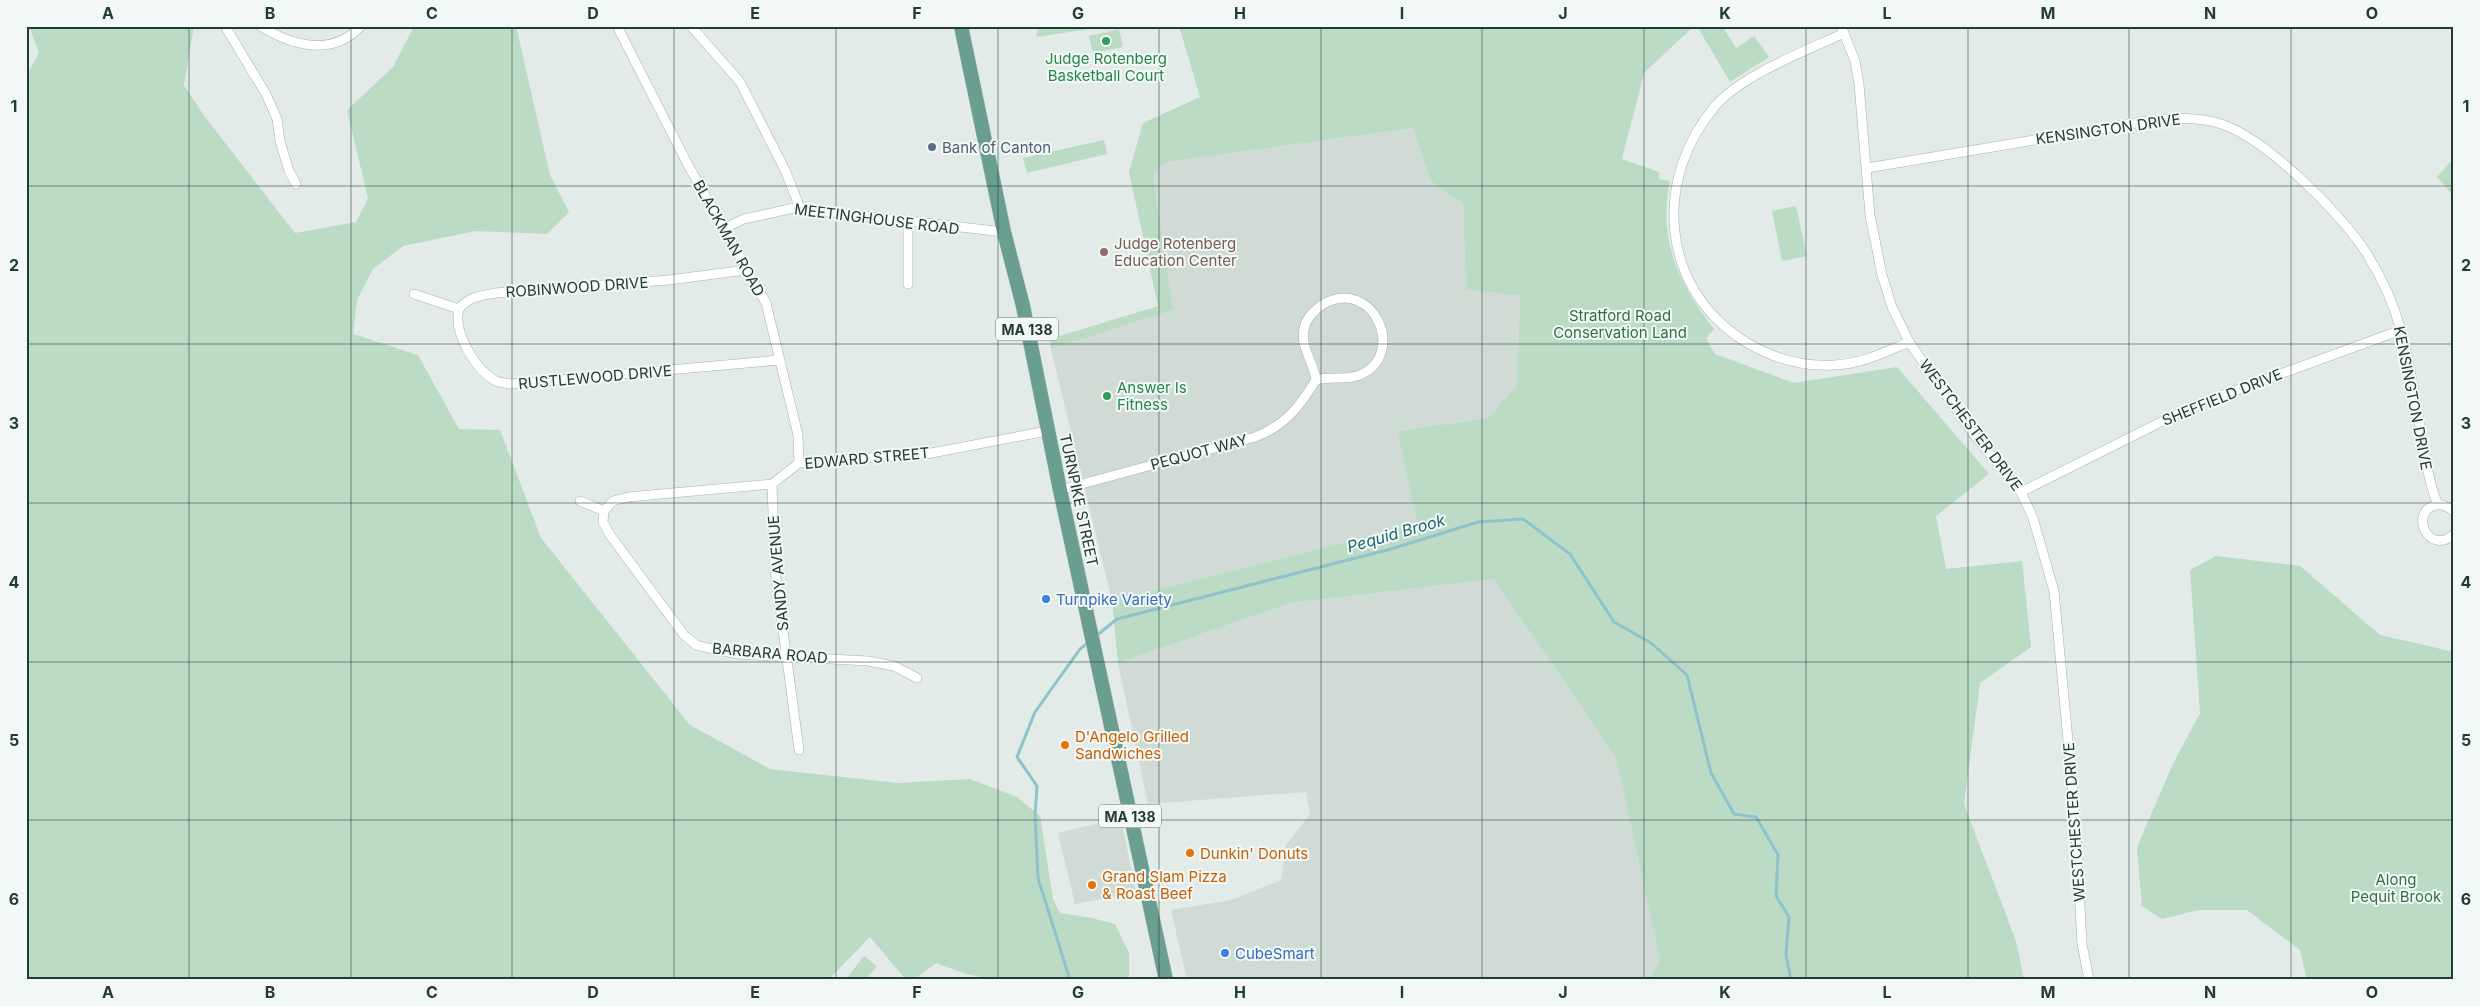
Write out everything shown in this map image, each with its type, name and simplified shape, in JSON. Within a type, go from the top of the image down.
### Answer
[{"type":"main road","name":"TURNPIKE STREET","points":[[961,26],[1004,232],[1023,306],[1047,431],[1166,980]]},
{"type":"street","points":[[226,26],[266,94],[277,119],[280,141],[289,171],[296,184]]},
{"type":"street","points":[[260,26],[290,42],[309,46],[328,46],[343,41],[361,26]]},
{"type":"street","name":"BLACKMAN ROAD","points":[[617,26],[723,229],[766,303],[798,435],[799,463]]},
{"type":"street","points":[[691,26],[740,82],[785,170],[800,208]]},
{"type":"street","points":[[1842,29],[1741,85],[1718,103],[1699,127],[1685,152],[1678,174],[1673,202],[1678,250],[1698,297],[1713,316],[1753,346],[1779,358],[1807,364],[1842,364],[1857,362],[1909,342]]},
{"type":"street","name":"WESTCHESTER DRIVE","points":[[1842,29],[1855,61],[1859,84],[1870,215],[1882,275],[1892,307],[1909,342],[1972,432],[2021,492],[2033,518],[2054,591],[2075,815],[2082,944],[2089,980]]},
{"type":"street","name":"KENSINGTON DRIVE","points":[[1866,168],[2180,117],[2219,123],[2246,136],[2276,156],[2325,204],[2366,253],[2387,290],[2401,330],[2429,476],[2438,505]]},
{"type":"street","name":"MEETINGHOUSE ROAD","points":[[723,229],[744,218],[788,208],[800,208],[1004,232]]},
{"type":"street","points":[[908,222],[908,284]]},
{"type":"street","name":"ROBINWOOD DRIVE","points":[[459,309],[472,298],[494,293],[670,280],[746,270]]},
{"type":"street","points":[[414,294],[459,309]]},
{"type":"street","points":[[1352,299],[1363,303],[1378,317],[1381,326],[1383,345],[1380,355],[1368,370],[1357,376],[1316,380],[1304,342],[1303,330],[1306,321],[1318,308],[1328,302],[1352,299]]},
{"type":"street","name":"RUSTLEWOOD DRIVE","points":[[459,309],[456,319],[466,348],[485,373],[497,381],[511,384],[780,360]]},
{"type":"street","name":"SHEFFIELD DRIVE","points":[[2021,492],[2193,406],[2401,330]]},
{"type":"street","name":"PEQUOT WAY","points":[[1060,490],[1266,433],[1292,415],[1316,380]]},
{"type":"street","name":"EDWARD STREET","points":[[772,484],[799,463],[926,454],[1047,431]]},
{"type":"street","points":[[580,501],[604,511],[613,501],[628,497],[772,484]]},
{"type":"street","name":"SANDY AVENUE","points":[[772,484],[774,570],[799,750]]},
{"type":"street","points":[[2454,512],[2449,507],[2438,505],[2428,510],[2422,519],[2424,530],[2432,538],[2437,540],[2448,538],[2454,534]]},
{"type":"street","name":"BARBARA ROAD","points":[[604,511],[603,522],[610,535],[684,635],[696,645],[738,654],[786,655],[868,661],[894,666],[917,678]]},
{"type":"shaded area","points":[[1413,128],[1431,181],[1463,204],[1466,288],[1520,296],[1517,387],[1488,418],[1397,431],[1419,524],[1112,601],[1051,349],[1173,310],[1153,174],[1166,162]]},
{"type":"shaded area","points":[[1494,579],[1616,758],[1660,960],[1649,980],[1187,980],[1171,910],[1231,900],[1281,880],[1286,845],[1310,814],[1306,792],[1148,804],[1118,663],[1291,603]]},
{"type":"shaded area","points":[[1121,818],[1136,893],[1075,904],[1058,833]]},
{"type":"green space","points":[[29,26],[194,26],[184,85],[205,117],[295,233],[356,222],[368,198],[347,110],[393,67],[414,26],[516,26],[550,175],[569,212],[547,234],[476,231],[403,246],[373,269],[357,300],[353,334],[418,355],[459,429],[500,430],[541,538],[690,725],[770,769],[898,783],[970,779],[1017,797],[1040,816],[1053,899],[1060,913],[1115,924],[1129,953],[1129,980],[995,980],[966,974],[936,963],[914,980],[906,980],[870,937],[828,980],[26,980],[26,77],[39,53]]},
{"type":"green space","points":[[1039,26],[1109,26],[1036,37]]},
{"type":"green space","name":"Stratford Road Conservation Land","points":[[1179,26],[1694,26],[1644,73],[1622,159],[1659,172],[1659,179],[1670,181],[1666,222],[1669,241],[1681,278],[1714,329],[1706,338],[1715,354],[1794,383],[1897,367],[1989,474],[1936,516],[1946,569],[2022,561],[2031,647],[1980,683],[1964,804],[2016,941],[2024,980],[1649,980],[1660,960],[1616,758],[1494,579],[1291,603],[1118,663],[1112,601],[1418,524],[1397,431],[1488,418],[1517,386],[1520,296],[1466,289],[1463,204],[1431,181],[1413,128],[1166,162],[1153,174],[1173,310],[1051,349],[1050,339],[1158,306],[1129,172],[1143,123],[1200,97]]},
{"type":"green space","points":[[1697,26],[1722,26],[1736,48],[1754,36],[1769,57],[1730,82]]},
{"type":"green space","name":"Judge Rotenberg Basketball Court","points":[[1119,29],[1123,47],[1093,53],[1089,36]]},
{"type":"green space","points":[[1104,140],[1107,154],[1027,173],[1023,158]]},
{"type":"green space","points":[[2454,158],[2454,197],[2437,177]]},
{"type":"green space","points":[[1796,206],[1807,256],[1782,261],[1772,211]]},
{"type":"green space","name":"Along Pequit Brook","points":[[2216,556],[2300,566],[2380,635],[2454,652],[2454,980],[2307,980],[2300,950],[2247,910],[2198,910],[2162,919],[2142,906],[2137,847],[2173,764],[2200,713],[2190,570]]},
{"type":"green space","points":[[864,956],[877,966],[866,980],[845,980]]},
{"type":"waterway","name":"Pequid Brook","points":[[1096,636],[1117,619],[1391,549],[1478,522],[1523,519],[1570,554],[1614,622],[1651,643],[1687,675],[1711,773],[1734,814],[1756,817],[1778,855],[1776,896],[1789,917],[1786,955],[1791,980]]},
{"type":"waterway","name":"Pequid Brook","points":[[1070,980],[1038,878],[1035,815],[1037,786],[1017,757],[1035,712],[1080,649],[1089,642]]},
{"type":"place","name":"Judge Rotenberg Basketball Court","points":[[1106,41]]},
{"type":"place","name":"Bank of Canton","points":[[932,147]]},
{"type":"place","name":"Judge Rotenberg Education Center","points":[[1104,252]]},
{"type":"place","name":"Answer Is Fitness","points":[[1107,396]]},
{"type":"place","name":"Turnpike Variety","points":[[1046,599]]},
{"type":"place","name":"D'Angelo Grilled Sandwiches","points":[[1065,745]]},
{"type":"place","name":"Dunkin' Donuts","points":[[1190,853]]},
{"type":"place","name":"Grand Slam Pizza & Roast Beef","points":[[1092,885]]},
{"type":"place","name":"CubeSmart","points":[[1225,953]]}]
